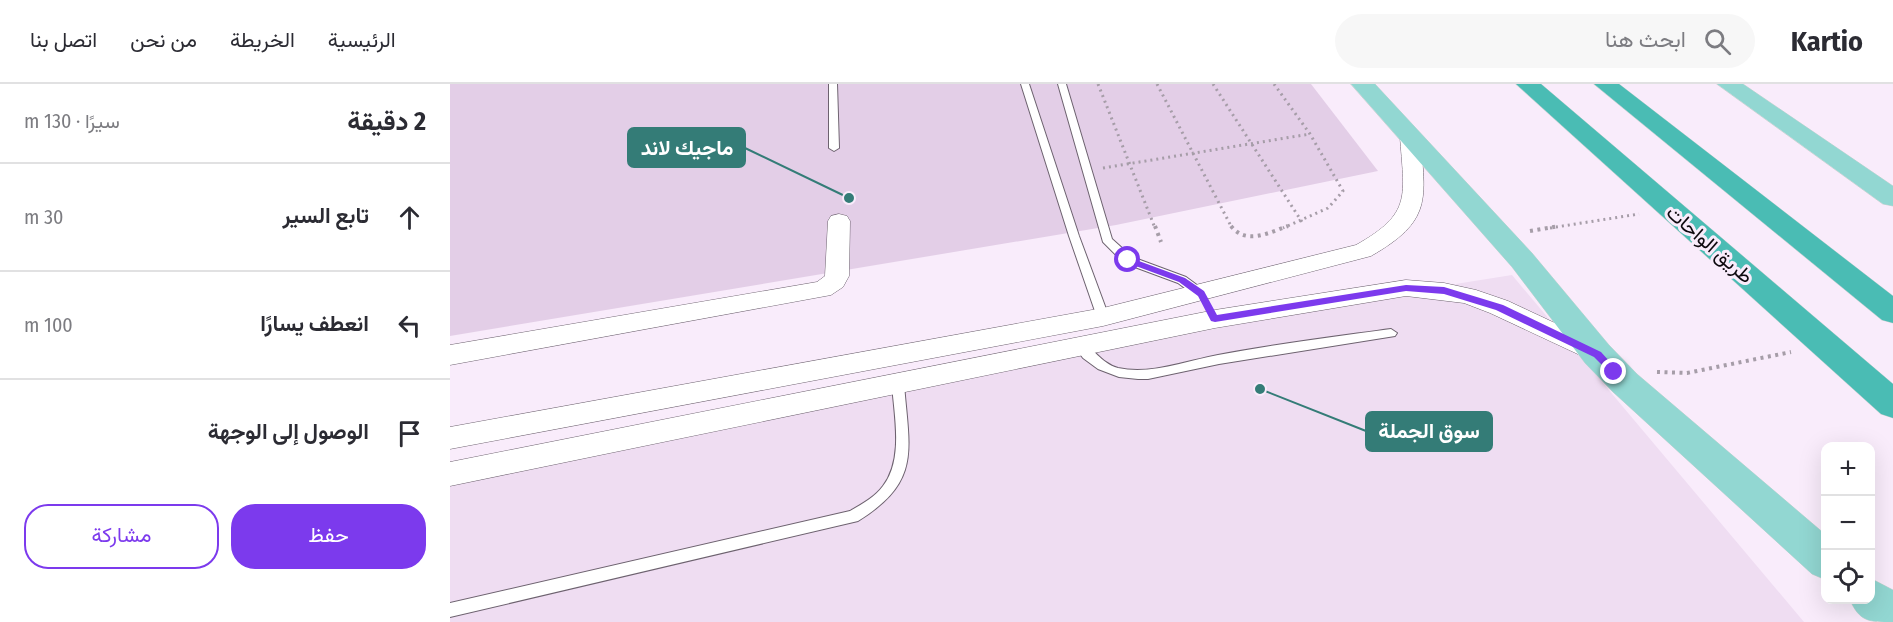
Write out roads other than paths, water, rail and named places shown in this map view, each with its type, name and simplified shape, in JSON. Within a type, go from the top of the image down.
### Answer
[{"type":"highway","name":"طريق الواحات","points":[[1527,84],[1893,404]]},
{"type":"highway","points":[[1605,84],[1893,312]]},
{"type":"main road","points":[[1362,84],[1500,235],[1606,363],[1821,556]]},
{"type":"main road","points":[[1728,84],[1893,198]]},
{"type":"main road","points":[[1875,602],[1893,616]]},
{"type":"street","points":[[450,438],[1103,317],[1364,251],[1385,240],[1399,229],[1415,202],[1410,136]]},
{"type":"street","points":[[450,356],[823,289],[835,281],[837,276],[839,221]]},
{"type":"street","points":[[450,474],[1215,319],[1344,296],[1406,288],[1426,288],[1468,296],[1499,307],[1606,363]]},
{"type":"street","points":[[1201,294],[1215,319]]},
{"type":"street","points":[[898,356],[898,384]]},
{"type":"lane","points":[[833,84],[834,148]]},
{"type":"lane","points":[[1025,84],[1103,317]]},
{"type":"lane","points":[[1062,84],[1107,240],[1128,260],[1182,280],[1201,294]]},
{"type":"lane","points":[[1081,347],[1100,366],[1115,372],[1140,375],[1302,345],[1391,333]]},
{"type":"lane","points":[[450,610],[853,518],[886,496],[901,470],[898,384]]},
{"type":"place","name":"ماجيك لاند","points":[[849,198]]},
{"type":"place","name":"سوق الجملة","points":[[1260,389]]}]
